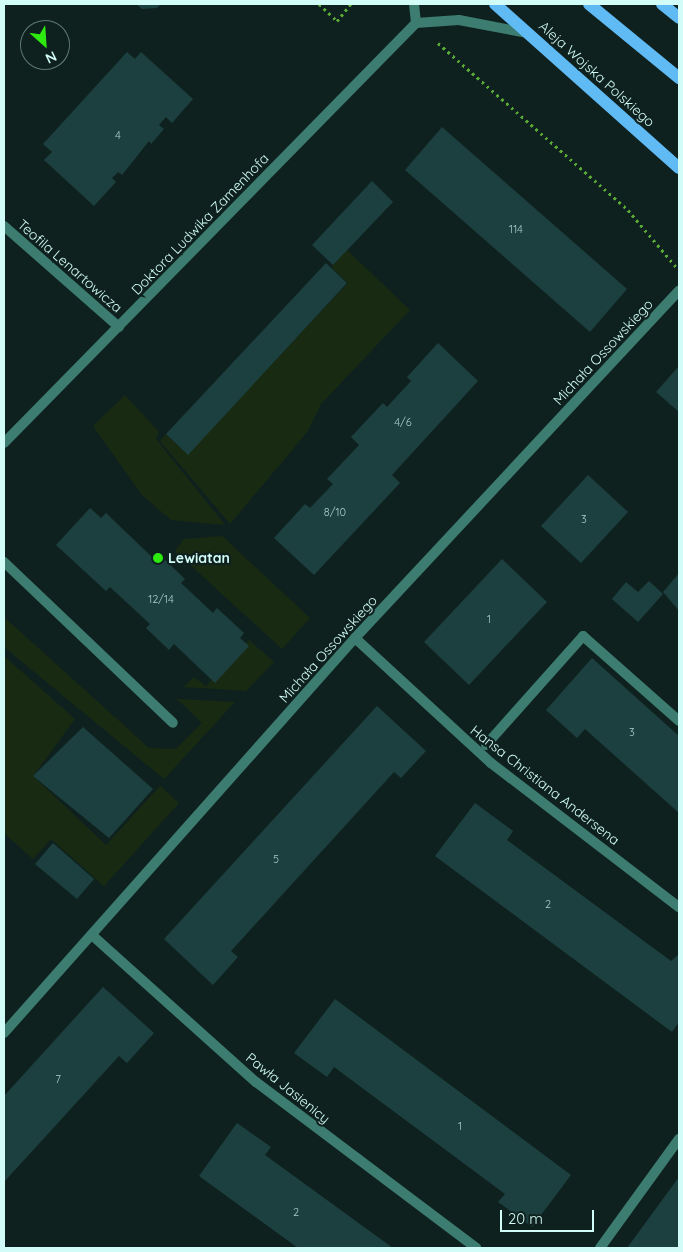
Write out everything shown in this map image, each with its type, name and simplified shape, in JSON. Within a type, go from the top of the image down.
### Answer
[{"type":"main road","name":"Aleja Wojska Polskiego","points":[[495,4],[531,34],[679,168]]},
{"type":"main road","points":[[588,4],[679,78]]},
{"type":"main road","points":[[662,4],[679,18]]},
{"type":"street","points":[[414,4],[416,23],[459,20],[492,23],[531,34]]},
{"type":"street","name":"Doktora Ludwika Zamenhofa","points":[[4,443],[416,23]]},
{"type":"street","name":"Teofila Lenartowicza","points":[[4,226],[119,327]]},
{"type":"street","name":"Michała Ossowskiego","points":[[4,1032],[93,936],[355,638],[679,290]]},
{"type":"street","points":[[4,562],[173,723]]},
{"type":"street","points":[[486,745],[583,636],[679,721]]},
{"type":"street","name":"Hansa Christiana Andersena","points":[[355,638],[491,763],[679,906]]},
{"type":"street","name":"Pawła Jasienicy","points":[[93,936],[256,1082],[476,1248]]},
{"type":"street","points":[[600,1248],[679,1139]]},
{"type":"path","points":[[319,4],[338,21],[351,4]]},
{"type":"path","points":[[433,39],[628,210],[678,269]]},
{"type":"green space","points":[[347,250],[410,310],[321,404],[308,431],[230,524],[160,441],[166,434],[187,454],[348,283],[331,267]]},
{"type":"green space","points":[[125,395],[159,432],[156,439],[225,525],[171,520],[142,495],[93,426]]},
{"type":"green space","points":[[222,536],[310,618],[282,649],[175,551],[184,539]]},
{"type":"green space","points":[[4,617],[149,748],[176,749],[202,723],[177,699],[235,702],[164,779],[4,647]]},
{"type":"green space","points":[[249,640],[274,662],[246,691],[183,687],[194,677],[206,686]]},
{"type":"green space","points":[[4,656],[75,719],[33,776],[106,845],[160,786],[179,803],[104,886],[51,839],[33,859],[4,833]]},
{"type":"building","points":[[136,4],[161,4],[157,8],[142,9]]},
{"type":"building","points":[[127,52],[135,59],[141,52],[193,99],[172,123],[166,117],[159,125],[164,129],[151,144],[149,141],[122,175],[118,172],[112,178],[116,182],[94,206],[44,160],[52,152],[43,144]]},
{"type":"building","points":[[442,127],[627,289],[590,332],[405,170]]},
{"type":"building","points":[[372,181],[393,202],[333,265],[312,245]]},
{"type":"building","points":[[326,263],[347,283],[188,455],[166,434]]},
{"type":"building","points":[[438,343],[478,381],[392,475],[400,483],[314,575],[274,538],[305,504],[310,508],[333,484],[327,479],[359,445],[351,437],[383,403],[387,407],[411,381],[407,377]]},
{"type":"building","points":[[679,366],[679,412],[656,392]]},
{"type":"building","points":[[588,475],[628,512],[581,563],[541,526]]},
{"type":"building","points":[[90,508],[101,518],[106,513],[153,558],[157,552],[185,579],[181,583],[213,613],[217,608],[244,633],[240,638],[249,646],[215,683],[174,644],[169,650],[146,628],[150,624],[110,587],[106,591],[56,545]]},
{"type":"building","points":[[502,559],[547,602],[469,685],[424,642]]},
{"type":"building","points":[[679,573],[679,611],[663,592]]},
{"type":"building","points":[[649,581],[663,594],[638,622],[612,599],[626,582],[638,592]]},
{"type":"building","points":[[592,658],[679,736],[679,813],[585,729],[577,738],[546,710]]},
{"type":"building","points":[[377,706],[426,751],[401,778],[394,772],[231,951],[238,957],[213,985],[164,939]]},
{"type":"building","points":[[83,727],[153,789],[109,838],[33,776]]},
{"type":"building","points":[[475,803],[513,831],[507,840],[671,961],[679,954],[679,1022],[672,1032],[435,856]]},
{"type":"building","points":[[53,843],[94,879],[77,899],[35,864]]},
{"type":"building","points":[[103,987],[154,1033],[127,1063],[119,1056],[4,1182],[4,1096]]},
{"type":"building","points":[[335,999],[571,1175],[532,1227],[498,1202],[505,1194],[334,1067],[327,1077],[294,1053]]},
{"type":"building","points":[[237,1123],[271,1147],[265,1155],[393,1248],[298,1248],[199,1176]]},
{"type":"building","points":[[679,1177],[679,1248],[627,1248]]},
{"type":"place","name":"Lewiatan","points":[[158,558]]}]
